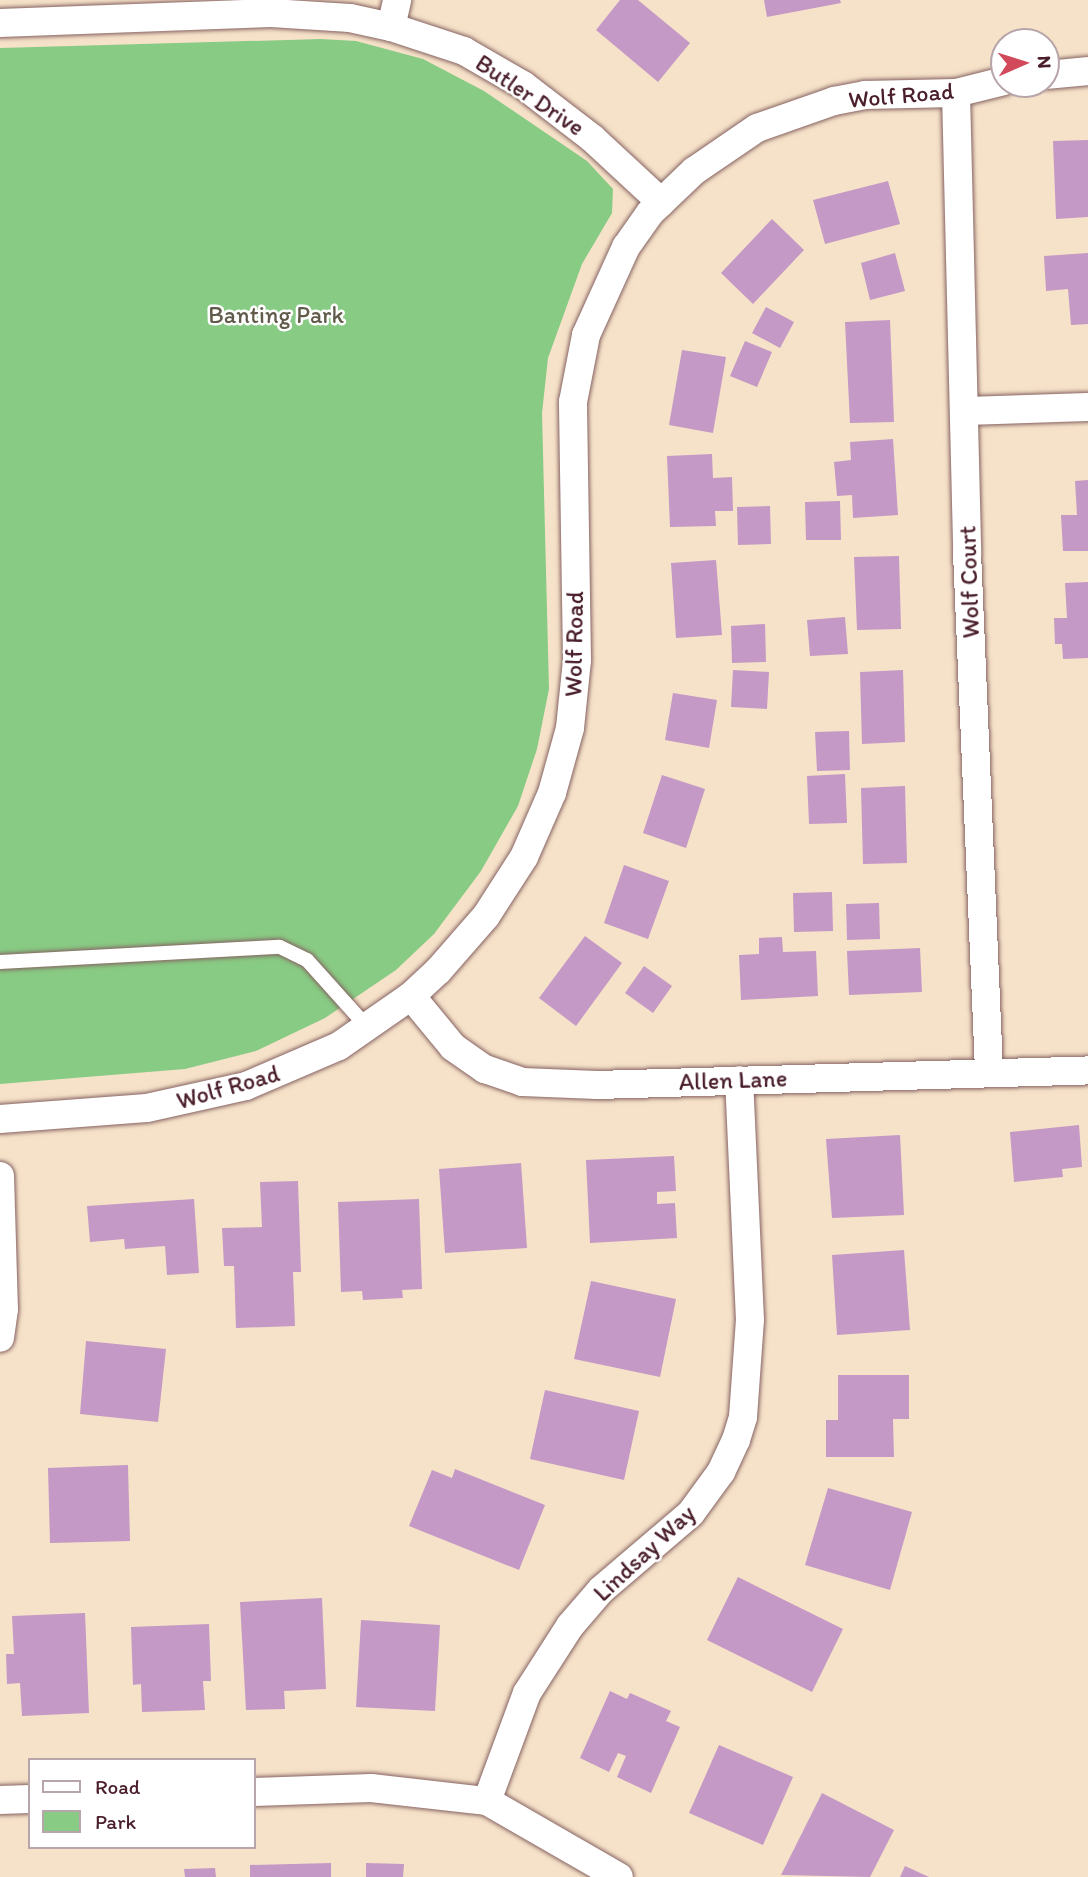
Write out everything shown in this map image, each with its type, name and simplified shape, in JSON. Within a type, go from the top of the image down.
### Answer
[{"type":"street","points":[[391,27],[397,0]]},
{"type":"street","name":"Butler Drive","points":[[0,23],[271,13],[350,18],[391,27],[464,51],[523,85],[610,153],[661,202]]},
{"type":"street","points":[[1060,74],[1088,71]]},
{"type":"street","name":"Wolf Road","points":[[0,1119],[147,1108],[233,1089],[306,1063],[368,1028],[411,996],[485,916],[524,857],[552,793],[570,728],[576,682],[571,443],[578,368],[612,271],[661,202],[728,146],[796,113],[865,95],[956,93],[990,84]]},
{"type":"street","name":"Wolf Court","points":[[956,93],[989,1071]]},
{"type":"street","points":[[965,411],[1088,407]]},
{"type":"street","name":"Allen Lane","points":[[411,996],[453,1047],[485,1069],[522,1082],[739,1080],[1088,1070]]},
{"type":"street","name":"Lindsay Way","points":[[487,1801],[527,1693],[562,1637],[601,1590],[691,1513],[721,1472],[736,1440],[743,1417],[750,1320],[739,1080]]},
{"type":"street","points":[[0,1176],[4,1309],[0,1338]]},
{"type":"street","points":[[256,1792],[372,1788],[487,1801],[619,1877]]},
{"type":"street","points":[[0,1800],[28,1799]]},
{"type":"lane","points":[[0,962],[280,947],[307,960],[368,1028]]},
{"type":"green space","name":"Banting Park","points":[[321,39],[356,41],[423,59],[484,91],[587,161],[613,189],[612,213],[582,264],[548,358],[542,413],[549,689],[537,749],[518,806],[481,871],[434,934],[396,970],[325,1018],[256,1051],[185,1069],[0,1084],[0,48]]},
{"type":"building","points":[[620,0],[638,0],[690,43],[658,82],[596,30]]},
{"type":"building","points":[[764,0],[840,0],[841,3],[767,17]]},
{"type":"building","points":[[1088,140],[1088,217],[1056,219],[1053,141]]},
{"type":"building","points":[[888,181],[900,224],[825,244],[813,200]]},
{"type":"building","points":[[772,219],[804,250],[753,304],[721,273]]},
{"type":"building","points":[[895,253],[905,291],[870,300],[861,263]]},
{"type":"building","points":[[1088,253],[1088,324],[1071,325],[1068,289],[1046,291],[1044,256]]},
{"type":"building","points":[[766,307],[794,322],[780,348],[752,333]]},
{"type":"building","points":[[890,320],[894,422],[850,423],[845,322]]},
{"type":"building","points":[[745,341],[772,352],[757,387],[730,376]]},
{"type":"building","points":[[682,350],[726,357],[713,433],[669,425]]},
{"type":"building","points":[[893,439],[898,515],[853,518],[852,495],[837,496],[834,462],[851,460],[850,442]]},
{"type":"building","points":[[712,454],[713,478],[732,477],[733,511],[715,511],[716,526],[670,527],[667,456]]},
{"type":"building","points":[[1088,480],[1088,551],[1063,551],[1061,515],[1077,515],[1075,481]]},
{"type":"building","points":[[840,501],[841,540],[806,540],[805,502]]},
{"type":"building","points":[[770,506],[771,544],[738,545],[737,507]]},
{"type":"building","points":[[899,556],[901,629],[857,630],[854,557]]},
{"type":"building","points":[[716,560],[722,635],[676,638],[671,563]]},
{"type":"building","points":[[1088,582],[1088,658],[1063,659],[1062,644],[1055,644],[1054,618],[1067,618],[1065,583]]},
{"type":"building","points":[[845,617],[848,654],[810,656],[807,620]]},
{"type":"building","points":[[765,624],[766,662],[732,663],[731,626]]},
{"type":"building","points":[[733,670],[769,672],[767,709],[731,707]]},
{"type":"building","points":[[903,670],[905,742],[862,744],[860,672]]},
{"type":"building","points":[[673,693],[717,700],[709,748],[665,740]]},
{"type":"building","points":[[849,731],[850,770],[817,771],[815,732]]},
{"type":"building","points":[[845,774],[847,823],[809,824],[807,776]]},
{"type":"building","points":[[662,775],[705,789],[686,848],[643,833]]},
{"type":"building","points":[[905,786],[907,863],[863,864],[861,788]]},
{"type":"building","points":[[624,865],[669,881],[648,939],[604,923]]},
{"type":"building","points":[[832,892],[833,931],[794,932],[793,893]]},
{"type":"building","points":[[879,903],[880,939],[847,940],[846,904]]},
{"type":"building","points":[[585,936],[622,963],[576,1026],[539,998]]},
{"type":"building","points":[[782,937],[783,952],[816,951],[818,996],[741,1000],[739,955],[759,954],[759,938]]},
{"type":"building","points":[[920,948],[922,992],[849,995],[847,951]]},
{"type":"building","points":[[644,966],[672,986],[653,1013],[625,993]]},
{"type":"building","points":[[1079,1125],[1082,1167],[1062,1169],[1063,1177],[1014,1182],[1010,1132]]},
{"type":"building","points":[[900,1135],[904,1215],[832,1218],[826,1139]]},
{"type":"building","points":[[674,1156],[676,1191],[657,1192],[657,1204],[675,1203],[677,1238],[590,1243],[586,1160]]},
{"type":"building","points":[[521,1163],[527,1248],[445,1253],[439,1169]]},
{"type":"building","points":[[298,1181],[301,1272],[293,1272],[295,1326],[236,1328],[234,1266],[224,1266],[222,1228],[262,1227],[260,1182]]},
{"type":"building","points":[[194,1199],[199,1273],[167,1275],[165,1246],[125,1249],[124,1239],[90,1242],[87,1206]]},
{"type":"building","points":[[419,1199],[422,1289],[402,1290],[403,1298],[363,1300],[362,1291],[341,1292],[338,1202]]},
{"type":"building","points":[[904,1250],[910,1330],[837,1335],[832,1255]]},
{"type":"building","points":[[591,1281],[676,1299],[660,1377],[574,1359]]},
{"type":"building","points":[[86,1341],[166,1349],[158,1422],[80,1414]]},
{"type":"building","points":[[838,1375],[909,1375],[909,1419],[893,1419],[894,1457],[826,1457],[826,1420],[838,1420]]},
{"type":"building","points":[[545,1390],[639,1411],[624,1480],[530,1459]]},
{"type":"building","points":[[128,1465],[130,1541],[50,1543],[48,1468]]},
{"type":"building","points":[[455,1469],[545,1505],[519,1570],[409,1526],[432,1470],[452,1478]]},
{"type":"building","points":[[828,1488],[912,1512],[890,1590],[805,1565]]},
{"type":"building","points":[[738,1577],[843,1629],[812,1692],[707,1640]]},
{"type":"building","points":[[322,1598],[326,1689],[284,1691],[285,1709],[246,1710],[240,1602]]},
{"type":"building","points":[[85,1613],[89,1713],[22,1716],[20,1683],[7,1684],[6,1654],[14,1654],[12,1616]]},
{"type":"building","points":[[361,1620],[440,1625],[435,1711],[356,1707]]},
{"type":"building","points":[[209,1624],[211,1681],[203,1681],[205,1710],[142,1712],[141,1684],[133,1685],[131,1627]]},
{"type":"building","points":[[610,1691],[627,1699],[630,1693],[671,1711],[666,1721],[680,1727],[651,1793],[617,1777],[626,1756],[618,1753],[609,1772],[580,1758]]},
{"type":"building","points":[[719,1745],[793,1777],[763,1845],[689,1813]]},
{"type":"building","points":[[822,1793],[894,1830],[870,1877],[781,1875]]},
{"type":"building","points":[[331,1863],[331,1877],[250,1877],[250,1865]]},
{"type":"building","points":[[366,1863],[404,1864],[403,1877],[366,1877]]},
{"type":"building","points":[[905,1866],[929,1877],[900,1877]]},
{"type":"building","points":[[215,1868],[216,1877],[185,1877],[184,1869]]}]
